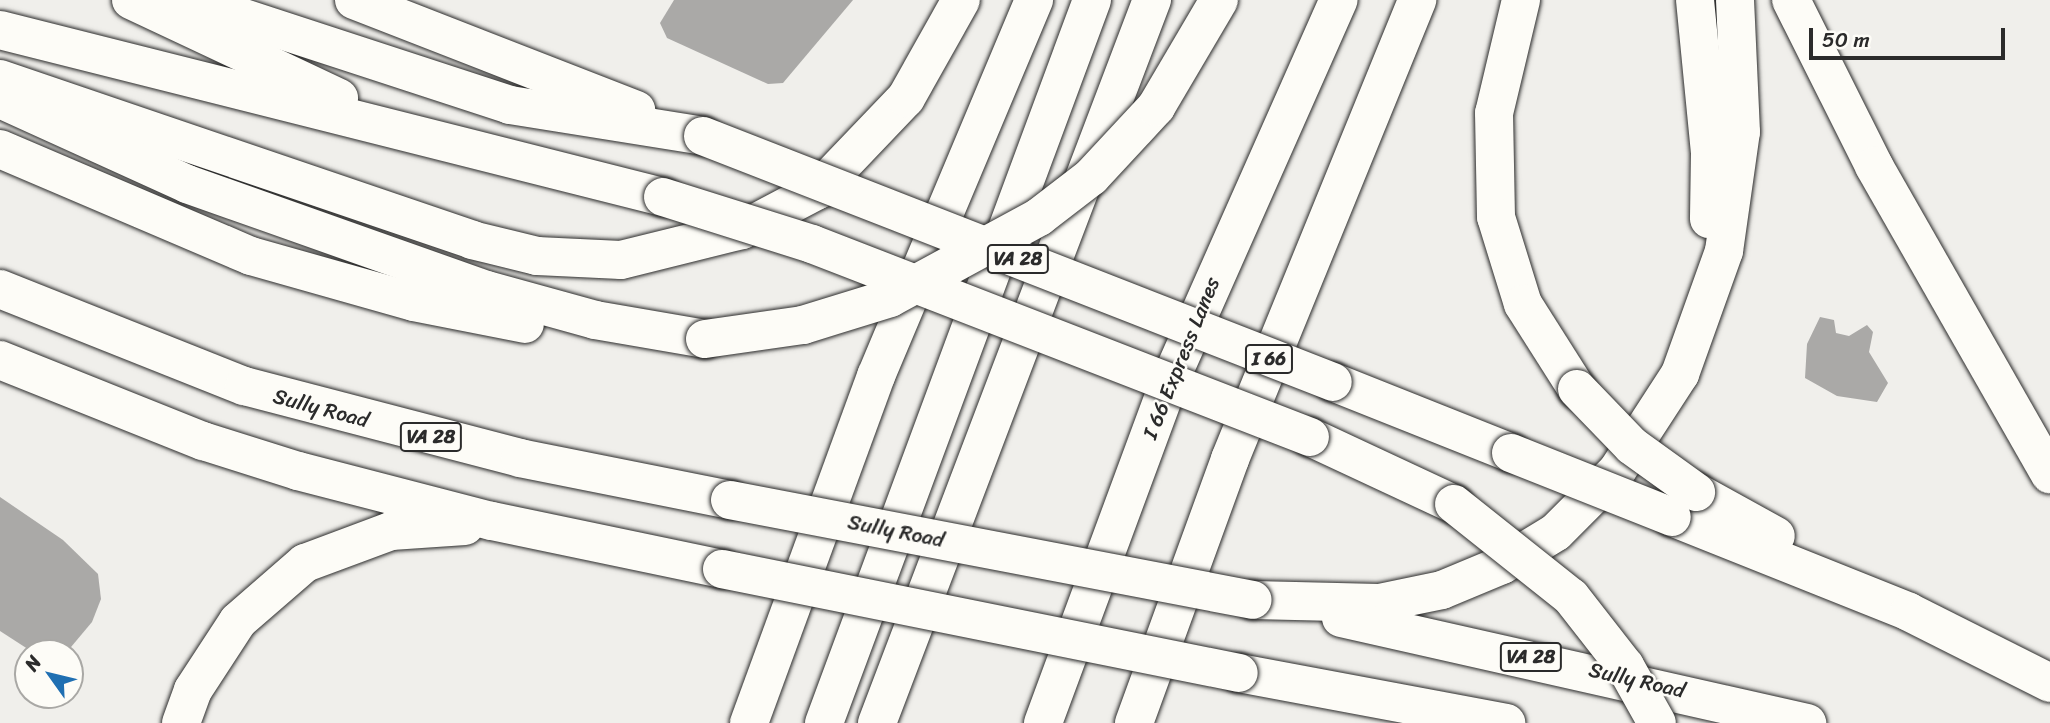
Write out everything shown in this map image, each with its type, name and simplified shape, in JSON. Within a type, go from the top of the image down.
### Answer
[{"type":"highway","points":[[131,0],[322,91],[462,143]]},
{"type":"highway","points":[[189,0],[510,105],[703,136]]},
{"type":"highway","name":"VA 28","points":[[354,0],[1511,453],[1684,505],[1909,612],[2050,683]]},
{"type":"highway","points":[[13,95],[472,240],[537,256],[621,260],[742,230],[818,190],[906,98],[961,0]]},
{"type":"highway","points":[[748,723],[876,376],[1034,0]]},
{"type":"highway","points":[[824,723],[1092,0]]},
{"type":"highway","points":[[877,723],[1153,0]]},
{"type":"highway","points":[[0,149],[186,233],[317,276],[522,323],[705,339],[803,325],[890,298],[1039,217],[1091,177],[1156,107],[1219,0]]},
{"type":"highway","name":"I 66 Express Lanes","points":[[1043,723],[1168,385],[1339,0]]},
{"type":"highway","name":"I 66","points":[[1134,723],[1230,459],[1417,0]]},
{"type":"highway","points":[[1521,0],[1493,113],[1496,217],[1523,304],[1577,389],[1684,505]]},
{"type":"highway","points":[[1641,440],[1682,342],[1709,218],[1710,153],[1695,0]]},
{"type":"highway","points":[[1253,600],[1379,603],[1454,585],[1556,532],[1641,440],[1699,331],[1724,251],[1741,132],[1735,0]]},
{"type":"highway","points":[[1791,0],[1874,166],[2050,474]]},
{"type":"highway","points":[[0,30],[462,143],[663,197],[850,258],[1310,437],[1454,504],[1571,597],[1625,666],[1657,723]]},
{"type":"highway","points":[[13,95],[187,184],[487,290],[595,320],[705,339]]},
{"type":"highway","name":"Sully Road","points":[[0,289],[244,386],[520,458],[1253,600],[1637,680],[1807,723]]},
{"type":"highway","points":[[0,360],[203,442],[535,530],[1239,673],[1506,723]]},
{"type":"highway","points":[[181,723],[193,690],[238,621],[305,563],[391,531],[535,530]]},
{"type":"highway","points":[[1346,691],[1439,723]]},
{"type":"shaded area","points":[[674,0],[853,0],[783,83],[768,84],[667,38],[660,23]]},
{"type":"shaded area","points":[[1820,317],[1834,320],[1836,333],[1849,336],[1867,325],[1873,332],[1869,352],[1888,383],[1877,402],[1837,396],[1805,378],[1807,344]]},
{"type":"shaded area","points":[[0,497],[63,540],[98,574],[101,599],[92,622],[78,639],[14,640],[0,631]]}]
